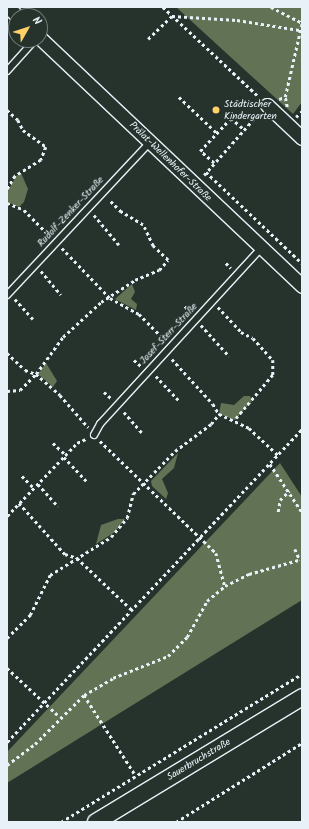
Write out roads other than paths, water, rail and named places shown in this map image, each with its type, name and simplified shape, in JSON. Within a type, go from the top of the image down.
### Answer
[{"type":"street","name":"Prälat-Wellenhofer-Straße","points":[[48,46],[150,142],[194,186],[302,286]]},
{"type":"street","points":[[267,105],[302,138]]},
{"type":"street","name":"Sauerbruchstraße","points":[[96,822],[302,697]]},
{"type":"lane","points":[[7,70],[28,48]]},
{"type":"lane","name":"Rudolf-Zenker-Straße","points":[[8,294],[150,142]]},
{"type":"lane","name":"Josef-Sterr-Straße","points":[[94,435],[100,424],[261,248]]},
{"type":"place","name":"Städtischer Kindergarten","points":[[216,110]]}]
